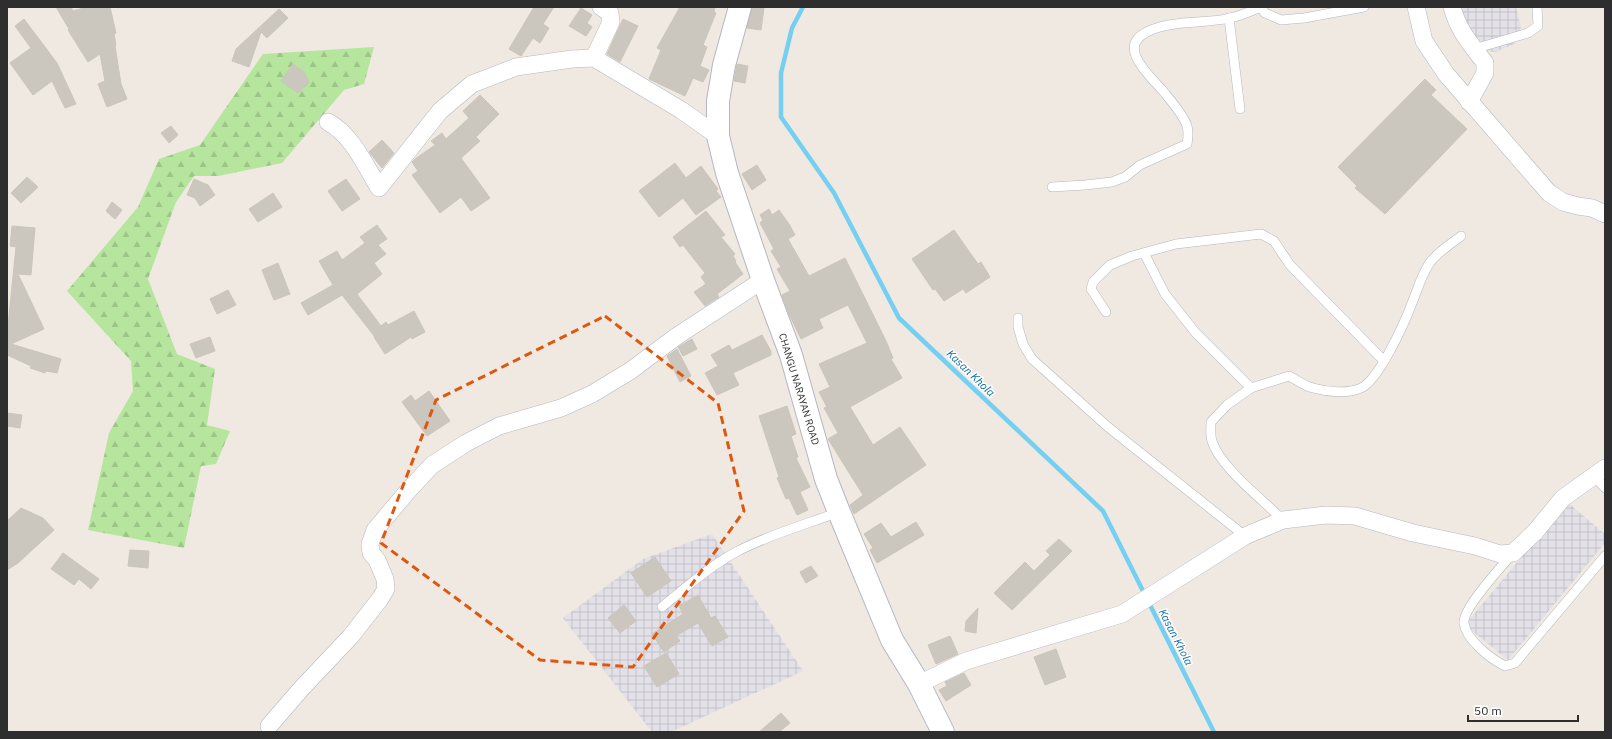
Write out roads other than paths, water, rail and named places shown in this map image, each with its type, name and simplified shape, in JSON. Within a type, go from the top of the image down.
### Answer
[{"type":"main road","name":"CHANGU NARAYAN ROAD","points":[[740,7],[724,65],[718,101],[718,136],[728,173],[763,280],[791,355],[826,480],[892,640],[919,684],[943,732]]},
{"type":"street","points":[[594,58],[611,22],[610,13],[601,7]]},
{"type":"street","points":[[1417,7],[1424,41],[1446,74],[1550,193],[1563,202],[1592,208],[1605,214]]},
{"type":"street","points":[[1452,7],[1456,22],[1464,36],[1485,63],[1485,73],[1469,102]]},
{"type":"street","points":[[328,122],[338,127],[356,151],[379,188],[440,111],[472,84],[516,67],[572,59],[594,58],[681,110],[718,136]]},
{"type":"street","points":[[269,726],[351,636],[380,599],[386,589],[385,579],[377,560],[371,553],[370,544],[375,530],[407,492],[432,466],[466,443],[499,426],[561,408],[592,394],[630,371],[677,336],[763,280]]},
{"type":"street","points":[[919,684],[966,661],[1122,614],[1245,536],[1283,520],[1326,515],[1355,516],[1413,533],[1476,546],[1500,554],[1513,553],[1536,532],[1563,498],[1602,477]]},
{"type":"lane","points":[[1052,187],[1112,182],[1125,177],[1140,165],[1180,149],[1187,144],[1188,136],[1186,126],[1164,92],[1139,64],[1135,52],[1135,43],[1142,34],[1152,29],[1182,23],[1229,18],[1261,7],[1265,13],[1281,20],[1304,18],[1364,7]]},
{"type":"lane","points":[[1474,49],[1528,33],[1538,26],[1538,7]]},
{"type":"lane","points":[[1229,18],[1240,109]]},
{"type":"lane","points":[[1106,312],[1091,289],[1093,282],[1110,265],[1176,244],[1261,234],[1274,241],[1290,265],[1384,361]]},
{"type":"lane","points":[[1283,520],[1238,477],[1219,456],[1211,440],[1211,422],[1227,405],[1251,388],[1289,376],[1302,384],[1313,388],[1337,392],[1360,389],[1368,384],[1384,361],[1412,303],[1422,276],[1430,262],[1461,236]]},
{"type":"lane","points":[[1144,253],[1165,294],[1195,332],[1251,388]]},
{"type":"lane","points":[[1018,318],[1018,327],[1023,344],[1032,359],[1108,427],[1245,536]]},
{"type":"lane","points":[[662,607],[700,577],[734,553],[762,540],[839,512]]},
{"type":"lane","points":[[1513,553],[1476,597],[1465,614],[1464,622],[1466,630],[1474,641],[1491,658],[1505,666],[1515,663],[1605,556]]},
{"type":"waterway","name":"Kasan Khola","points":[[803,7],[792,28],[781,73],[781,117],[834,193],[899,318],[1103,511],[1145,595]]},
{"type":"waterway","name":"Kasan Khola","points":[[1148,601],[1214,732]]}]
